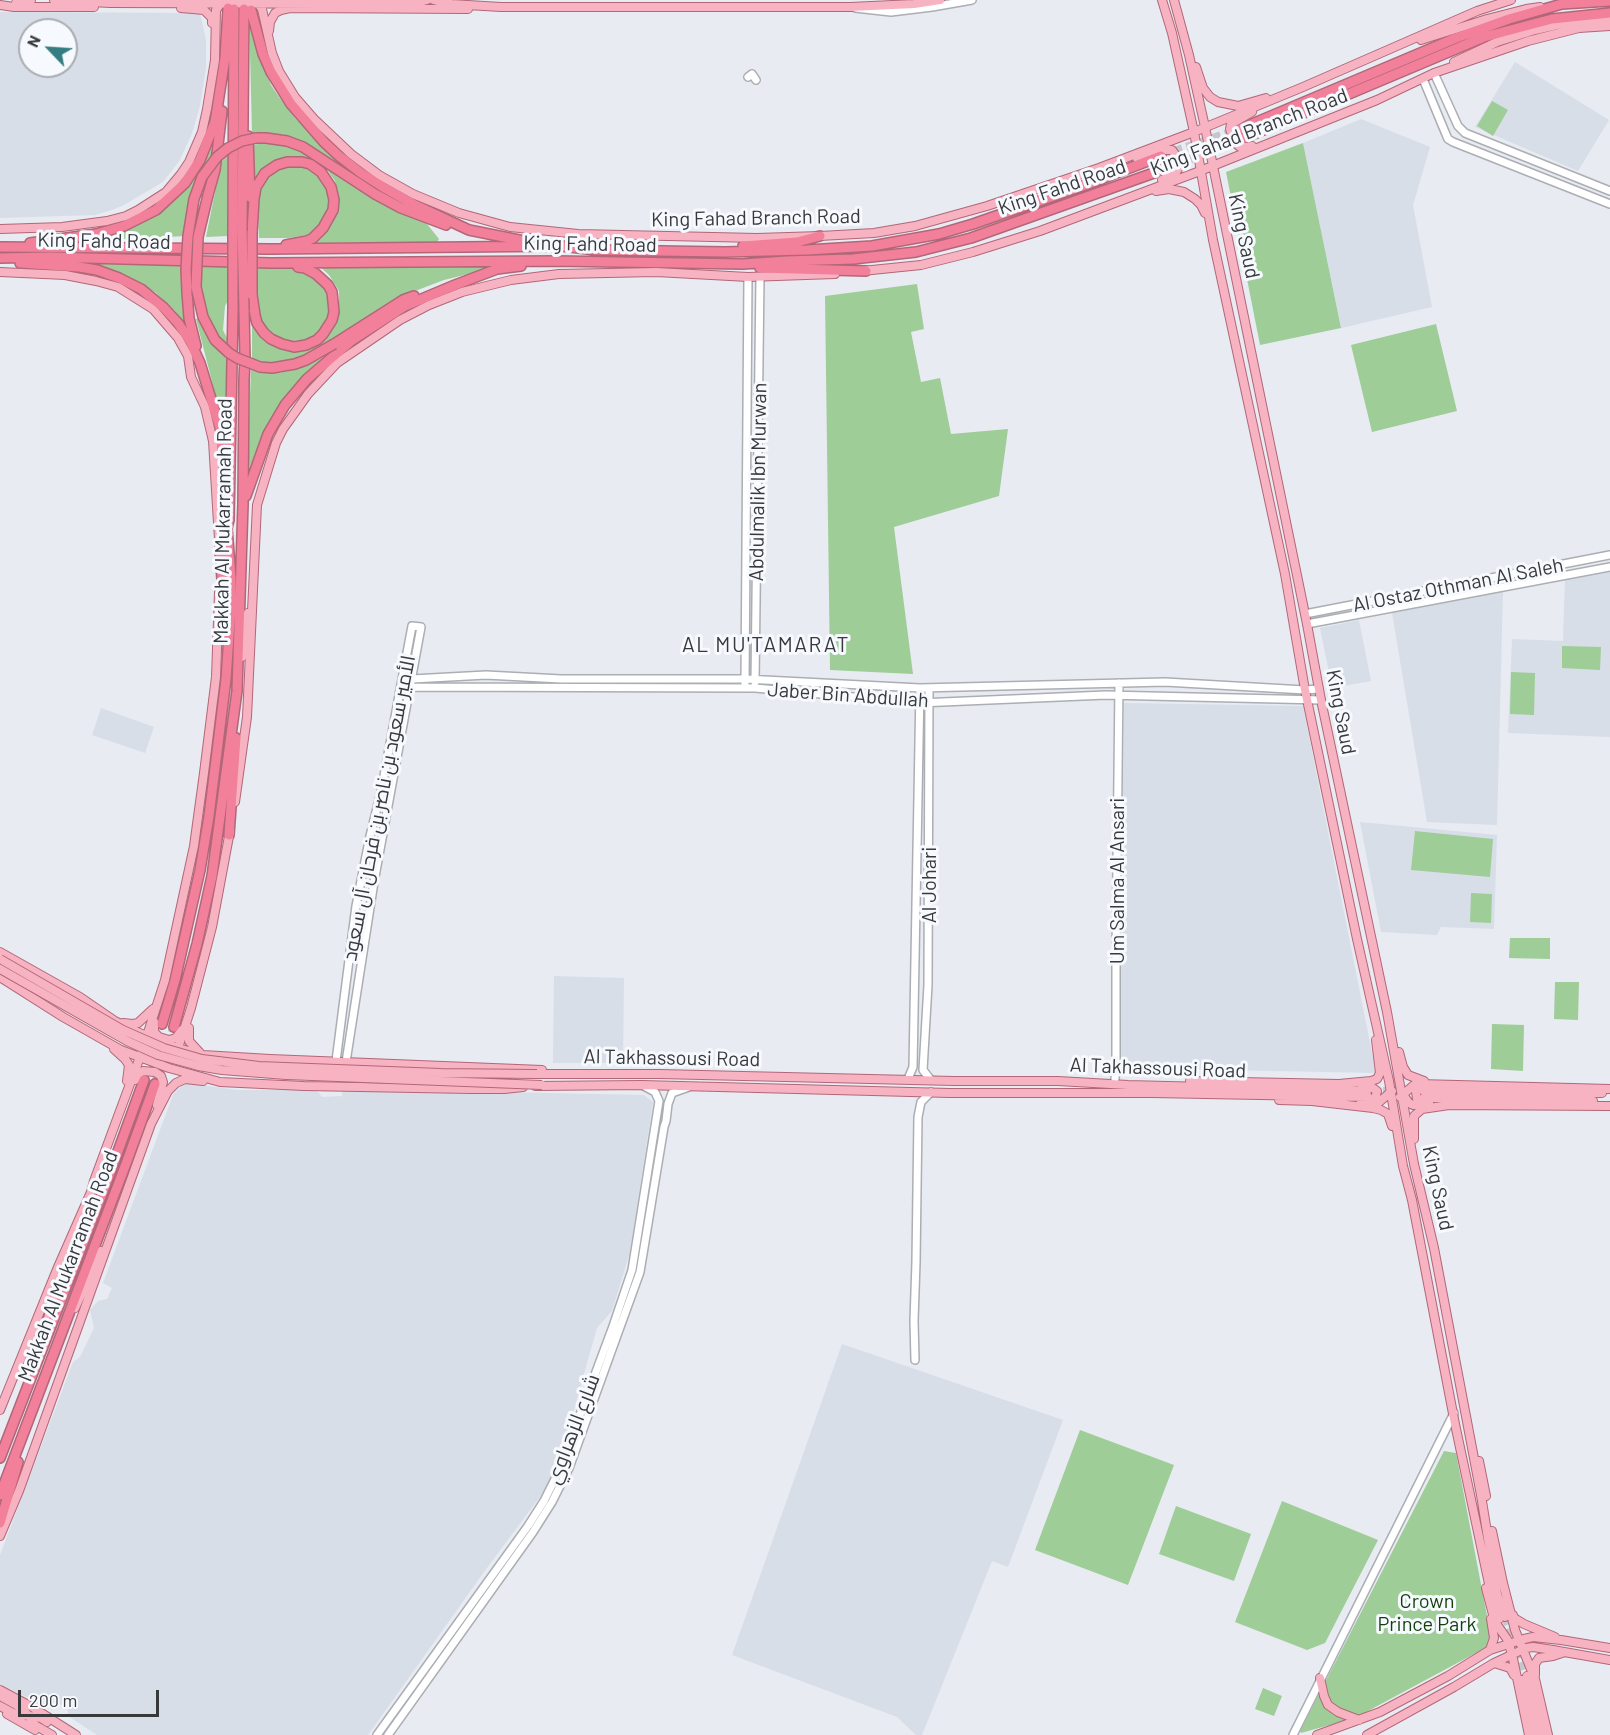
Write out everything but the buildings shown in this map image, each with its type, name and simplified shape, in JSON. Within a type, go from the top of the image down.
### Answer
[{"type":"highway","points":[[1238,130],[1456,38],[1509,19],[1562,4],[1610,1]]},
{"type":"highway","points":[[0,246],[113,230],[140,219],[161,206],[185,183],[200,160],[215,122],[225,58],[240,7]]},
{"type":"highway","points":[[240,7],[271,72],[291,104],[324,142],[383,188],[469,230]]},
{"type":"highway","name":"Makkah Al Mukarramah Road","points":[[162,1024],[175,980],[200,870],[226,679],[231,578],[227,528],[230,508],[233,309],[243,75],[240,7]]},
{"type":"highway","name":"Makkah Al Mukarramah Road","points":[[174,1028],[197,944],[212,876],[237,691],[246,358],[237,228],[240,7]]},
{"type":"highway","points":[[1242,139],[1484,37],[1552,19],[1610,13]]},
{"type":"highway","points":[[225,58],[215,170],[198,237],[195,287],[203,317],[215,340],[237,358],[260,367],[272,368],[295,364],[334,344],[403,300],[441,285],[491,271],[556,261]]},
{"type":"highway","points":[[243,75],[252,232],[252,295],[246,358]]},
{"type":"highway","points":[[227,528],[220,428],[189,318],[186,269],[194,199],[202,177],[217,156],[242,141],[256,138],[287,141],[303,147],[375,194],[401,208],[441,224],[523,241],[561,246]]},
{"type":"highway","name":"King Fahd Road","points":[[0,246],[271,249],[561,246],[596,250],[725,252],[872,246],[939,234],[1078,188],[1161,156]]},
{"type":"highway","points":[[252,232],[256,187],[265,173],[277,165],[292,161],[310,164],[321,172],[331,187],[334,200],[332,215],[327,223],[307,241],[271,249]]},
{"type":"highway","name":"King Fahd Road","points":[[0,259],[50,257],[271,263],[556,261],[743,264],[853,259],[916,252],[971,238],[1165,169]]},
{"type":"highway","points":[[725,252],[735,246],[797,242],[820,236]]},
{"type":"highway","points":[[0,259],[88,268],[131,283],[152,297],[171,315],[190,340],[200,363]]},
{"type":"highway","points":[[252,295],[259,327],[267,336],[282,344],[294,346],[310,344],[323,334],[330,324],[334,312],[334,300],[325,282],[305,268],[271,263]]},
{"type":"highway","points":[[743,264],[758,268],[866,271]]},
{"type":"highway","points":[[243,504],[268,434],[285,405],[307,380],[351,341],[405,306],[491,271]]},
{"type":"highway","points":[[220,550],[225,615],[226,679]]},
{"type":"highway","points":[[229,835],[236,747],[237,691]]},
{"type":"highway","name":"Makkah Al Mukarramah Road","points":[[0,1458],[144,1080]]},
{"type":"highway","name":"Makkah Al Mukarramah Road","points":[[0,1495],[155,1084]]},
{"type":"highway","points":[[0,1440],[25,1390]]},
{"type":"highway","points":[[0,1523],[33,1410]]},
{"type":"main road","points":[[0,4],[31,0]]},
{"type":"main road","points":[[54,0],[240,7],[413,4],[427,0]]},
{"type":"main road","points":[[434,0],[452,4],[501,7]]},
{"type":"main road","points":[[272,53],[269,26],[275,13],[290,8],[850,7],[914,4],[940,0]]},
{"type":"main road","name":"King Saud","points":[[1162,0],[1172,33],[1194,132],[1213,240],[1285,574],[1305,690],[1357,939],[1393,1085],[1406,1111],[1414,1164],[1434,1248],[1481,1496],[1502,1618],[1492,1598],[1455,1424]]},
{"type":"main road","name":"King Saud","points":[[1174,0],[1205,128],[1305,614],[1318,689],[1387,1012],[1394,1109],[1403,1166],[1412,1200],[1454,1413],[1490,1608],[1513,1658],[1520,1694]]},
{"type":"main road","name":"King Fahad Branch Road","points":[[272,53],[279,71],[295,97],[315,120],[351,154],[379,175],[412,194],[459,213],[510,227],[578,234],[757,238],[820,236],[874,233],[915,226],[987,206],[1099,168],[1205,128],[1477,11],[1510,0]]},
{"type":"main road","points":[[0,4],[14,7],[198,8],[207,12],[212,18],[215,43]]},
{"type":"main road","points":[[1388,50],[1487,18],[1562,4]]},
{"type":"main road","points":[[0,229],[62,227],[107,221],[138,210],[168,190],[189,162],[202,132],[211,86],[216,10],[240,7],[262,9],[272,53]]},
{"type":"main road","points":[[1434,73],[1466,56],[1511,37],[1570,22],[1610,18]]},
{"type":"main road","name":"King Fahad Branch Road","points":[[253,574],[257,505],[276,443],[295,411],[336,363],[372,337],[429,305],[462,292],[511,280],[559,274],[656,272],[760,277],[821,275],[921,265],[1040,231],[1200,171],[1377,100],[1434,73],[1528,41],[1579,28],[1610,26]]},
{"type":"main road","points":[[1188,55],[1196,66],[1203,88],[1210,97],[1218,102],[1238,106],[1282,95]]},
{"type":"main road","points":[[1282,95],[1232,124],[1230,129],[1235,143],[1240,147],[1286,135]]},
{"type":"main road","points":[[1099,168],[1168,149],[1174,153],[1179,166],[1176,174],[1128,197]]},
{"type":"main road","points":[[1128,197],[1169,189],[1189,194],[1201,206],[1208,219],[1213,240]]},
{"type":"main road","points":[[0,272],[28,272],[76,277],[118,287],[153,309],[178,338],[188,356],[191,377],[205,407],[213,441],[220,550],[216,677],[194,846]]},
{"type":"main road","points":[[237,691],[253,574]]},
{"type":"main road","points":[[140,1057],[162,1059],[170,1056],[178,1048],[212,927],[238,786],[247,717],[253,574]]},
{"type":"main road","points":[[25,1390],[93,1181],[140,1057],[165,980],[222,713]]},
{"type":"main road","points":[[0,952],[80,997],[115,1021],[178,1048],[203,1055],[575,1073]]},
{"type":"main road","name":"Al Takhassousi Road","points":[[0,959],[123,1030],[164,1048],[202,1059],[259,1066],[441,1073],[1058,1081],[1367,1094],[931,1092],[542,1085],[286,1075],[222,1070],[159,1055],[127,1041],[0,969]]},
{"type":"main road","points":[[0,977],[108,1042],[169,1068],[220,1082]]},
{"type":"main road","points":[[159,1000],[154,1032],[169,1040],[179,1035],[191,1008]]},
{"type":"main road","points":[[115,1021],[127,1024],[138,1023],[150,1013],[159,1000]]},
{"type":"main road","points":[[191,1008],[189,1041],[203,1055]]},
{"type":"main road","points":[[1387,1012],[1392,1022],[1403,1067],[1408,1075],[1449,1085]]},
{"type":"main road","points":[[1339,1084],[1377,1079],[1380,1073],[1375,1014]]},
{"type":"main road","points":[[108,1042],[126,1059],[129,1065],[129,1077],[121,1109]]},
{"type":"main road","points":[[203,1055],[195,1062],[196,1070],[220,1082]]},
{"type":"main road","points":[[0,1536],[19,1491],[151,1124],[164,1082],[161,1076],[155,1072],[143,1071],[138,1074],[129,1098],[121,1109]]},
{"type":"main road","points":[[151,1124],[168,1091],[176,1083],[185,1079],[304,1086],[471,1089],[504,1089],[542,1085]]},
{"type":"main road","points":[[1058,1081],[1393,1085]]},
{"type":"main road","points":[[1152,1093],[1167,1097],[1312,1101],[1367,1101],[1377,1096],[1377,1091],[1370,1086],[1339,1084]]},
{"type":"main road","points":[[1393,1085],[1400,1097],[1413,1105],[1610,1104]]},
{"type":"main road","points":[[1312,1101],[1374,1105],[1383,1100],[1393,1085]]},
{"type":"main road","points":[[1394,1109],[1400,1097],[1414,1085],[1610,1091]]},
{"type":"main road","points":[[1449,1085],[1421,1088],[1416,1092],[1417,1099],[1421,1102],[1449,1105]]},
{"type":"main road","points":[[1610,1091],[1424,1095],[1610,1104]]},
{"type":"main road","points":[[1312,1101],[1373,1108],[1388,1114],[1403,1166]]},
{"type":"main road","points":[[1414,1164],[1414,1116],[1422,1109],[1449,1105]]},
{"type":"main road","points":[[0,1410],[91,1192]]},
{"type":"main road","points":[[52,1359],[126,1195]]},
{"type":"main road","name":"King Saud","points":[[1468,1432],[1477,1453],[1503,1583],[1528,1678]]},
{"type":"main road","points":[[1490,1608],[1498,1625],[1504,1627],[1510,1625],[1512,1622],[1503,1583]]},
{"type":"main road","points":[[1503,1583],[1514,1618],[1562,1640]]},
{"type":"main road","points":[[1490,1608],[1494,1638],[1490,1650]]},
{"type":"main road","points":[[1317,1735],[1380,1712],[1490,1650],[1508,1644],[1533,1637],[1610,1648]]},
{"type":"main road","points":[[1367,1735],[1494,1663],[1513,1658],[1522,1650],[1533,1647],[1610,1660]]},
{"type":"main road","points":[[1542,1735],[1528,1678],[1539,1658],[1562,1654],[1565,1651]]},
{"type":"main road","points":[[1494,1663],[1512,1670],[1520,1694]]},
{"type":"main road","points":[[1529,1735],[1517,1671],[1526,1665],[1534,1735]]},
{"type":"main road","points":[[1320,1678],[1324,1696],[1329,1705],[1338,1712],[1359,1720]]},
{"type":"main road","points":[[1528,1678],[1548,1735]]},
{"type":"main road","points":[[0,1690],[32,1707],[74,1735]]},
{"type":"main road","points":[[0,1696],[20,1707],[33,1724],[52,1735]]},
{"type":"main road","points":[[0,1706],[13,1713],[41,1718],[74,1735]]},
{"type":"main road","points":[[0,1711],[44,1735]]},
{"type":"street","points":[[850,7],[891,12],[932,8],[972,0]]},
{"type":"street","points":[[1434,73],[1458,126],[1465,133],[1610,191]]},
{"type":"street","points":[[748,76],[752,74],[756,80]]},
{"type":"street","points":[[1423,79],[1448,139],[1610,204]]},
{"type":"street","points":[[1435,107],[1439,99],[1448,103]]},
{"type":"street","name":"Abdulmalik Ibn Murwan","points":[[745,683],[748,277]]},
{"type":"street","name":"Abdulmalik Ibn Murwan","points":[[755,684],[760,277]]},
{"type":"street","points":[[746,407],[759,406]]},
{"type":"street","name":"Al Ostaz Othman Al Saleh","points":[[1305,614],[1610,555]]},
{"type":"street","name":"Al Ostaz Othman Al Saleh","points":[[1307,624],[1610,567]]},
{"type":"street","name":"الأمير سعود بن ناصر بن فرحان آل سعود","points":[[336,1061],[356,906],[393,731],[412,626],[422,627],[374,882],[346,1062]]},
{"type":"street","name":"Jaber Bin Abdullah","points":[[412,679],[486,675],[745,683],[919,703],[1119,695],[1321,700]]},
{"type":"street","name":"Jaber Bin Abdullah","points":[[755,684],[929,688],[1165,682],[1318,689]]},
{"type":"street","name":"Jaber Bin Abdullah","points":[[411,687],[745,683]]},
{"type":"street","name":"Um Salma Al Ansari","points":[[1115,1080],[1119,683]]},
{"type":"street","name":"Al Johari","points":[[908,1079],[913,1067],[920,688]]},
{"type":"street","name":"Al Johari","points":[[929,688],[928,985],[923,1070],[930,1079]]},
{"type":"street","name":"شارع الزهراوي","points":[[377,1735],[528,1526],[559,1471],[632,1270],[660,1126],[657,1096],[655,1092],[642,1085]]},
{"type":"street","points":[[388,1735],[539,1524],[569,1468],[640,1272],[660,1126],[666,1121],[672,1093],[691,1086]]},
{"type":"street","points":[[915,1360],[918,1117],[921,1102],[931,1092]]},
{"type":"street","points":[[1293,1735],[1454,1413]]},
{"type":"shaded area","points":[[0,12],[200,13],[206,40],[206,68],[200,106],[192,133],[180,160],[163,182],[124,205],[95,215],[0,218]]},
{"type":"shaded area","points":[[1515,62],[1609,120],[1578,171],[1475,127]]},
{"type":"shaded area","points":[[1361,119],[1430,147],[1413,205],[1432,307],[1341,328],[1303,143]]},
{"type":"shaded area","points":[[1610,572],[1610,737],[1508,733],[1512,639],[1563,641],[1565,579]]},
{"type":"shaded area","points":[[1503,591],[1497,825],[1427,822],[1391,607]]},
{"type":"shaded area","points":[[1359,620],[1371,681],[1332,688],[1320,628]]},
{"type":"shaded area","points":[[1124,703],[1303,706],[1376,1073],[1119,1068]]},
{"type":"shaded area","points":[[101,708],[154,727],[145,753],[92,735]]},
{"type":"shaded area","points":[[1360,822],[1497,835],[1494,929],[1441,927],[1437,935],[1381,932]]},
{"type":"shaded area","points":[[554,976],[624,978],[623,1063],[553,1063]]},
{"type":"shaded area","points":[[187,1083],[237,1090],[311,1090],[318,1092],[322,1097],[342,1096],[342,1090],[399,1090],[644,1095],[653,1102],[630,1252],[612,1311],[597,1328],[567,1434],[548,1486],[368,1735],[97,1735],[68,1716],[68,1707],[51,1703],[45,1707],[0,1685],[0,1555],[73,1362],[80,1357],[94,1328],[90,1310],[98,1301],[107,1299],[112,1288],[103,1283],[173,1095]]},
{"type":"shaded area","points":[[842,1344],[1063,1420],[1008,1567],[992,1561],[922,1735],[916,1735],[897,1717],[732,1655]]},
{"type":"green space","points":[[249,11],[251,32],[271,85],[279,97],[295,118],[332,155],[368,184],[305,143],[282,134],[252,134]]},
{"type":"green space","points":[[1492,101],[1508,110],[1493,136],[1477,126]]},
{"type":"green space","points":[[270,142],[294,147],[390,208],[427,224],[439,239],[437,242],[311,243],[329,227],[336,213],[339,198],[335,181],[328,171],[315,162],[289,156],[272,162],[253,181],[252,145]]},
{"type":"green space","points":[[1303,143],[1341,328],[1260,345],[1226,172]]},
{"type":"green space","points":[[209,148],[214,149],[213,158],[185,236],[91,239],[154,215]]},
{"type":"green space","points":[[228,156],[228,236],[206,237],[221,162]]},
{"type":"green space","points":[[285,164],[313,167],[330,189],[330,212],[316,230],[306,235],[289,238],[259,238],[257,205],[260,186],[266,176]]},
{"type":"green space","points":[[82,262],[183,262],[189,329],[175,311],[155,292],[110,269]]},
{"type":"green space","points":[[200,263],[230,265],[230,297],[225,306],[223,330],[227,338],[227,348],[215,335],[204,311]]},
{"type":"green space","points":[[317,264],[501,266],[444,280],[394,299],[309,354],[290,363],[263,364],[252,361],[252,320],[285,349],[305,351],[320,344],[334,326],[339,312],[339,291],[329,275]]},
{"type":"green space","points":[[258,266],[295,266],[323,281],[331,301],[329,315],[318,333],[305,340],[291,341],[278,338],[267,329],[262,323],[258,310]]},
{"type":"green space","points":[[917,284],[924,329],[911,332],[921,382],[940,378],[951,434],[1008,429],[999,496],[894,527],[913,674],[830,670],[825,296]]},
{"type":"green space","points":[[196,319],[208,338],[227,359],[227,432],[224,428]]},
{"type":"green space","points":[[1436,324],[1457,411],[1372,432],[1351,345]]},
{"type":"green space","points":[[333,351],[302,382],[250,474],[248,449],[251,369],[279,373],[298,369]]},
{"type":"green space","points":[[1562,646],[1601,647],[1600,670],[1562,668]]},
{"type":"green space","points":[[1511,672],[1535,673],[1534,715],[1510,714]]},
{"type":"green space","points":[[1415,831],[1493,839],[1490,877],[1411,870]]},
{"type":"green space","points":[[1471,893],[1492,894],[1491,923],[1470,922]]},
{"type":"green space","points":[[1510,938],[1550,938],[1550,959],[1509,958]]},
{"type":"green space","points":[[1555,982],[1579,982],[1578,1020],[1554,1019]]},
{"type":"green space","points":[[1492,1024],[1524,1025],[1523,1071],[1491,1069]]},
{"type":"green space","points":[[1080,1430],[1174,1465],[1128,1585],[1035,1550]]},
{"type":"green space","name":"Crown Prince Park","points":[[1444,1451],[1456,1453],[1491,1637],[1487,1647],[1355,1718],[1301,1733],[1300,1731]]},
{"type":"green space","points":[[1282,1501],[1378,1540],[1325,1643],[1307,1650],[1235,1622]]},
{"type":"green space","points":[[1176,1506],[1251,1534],[1234,1581],[1159,1554]]},
{"type":"green space","points":[[1263,1688],[1282,1696],[1274,1716],[1255,1709]]},
{"type":"tunnel","points":[[1161,156],[1238,130]]},
{"type":"tunnel","points":[[1165,169],[1241,139]]},
{"type":"tunnel","points":[[155,1084],[174,1027]]},
{"type":"tunnel","points":[[1371,1091],[1407,1091]]},
{"type":"tunnel","points":[[1505,1617],[1527,1676]]},
{"type":"district","name":"AL MU'TAMARAT","points":[[766,645]]}]
